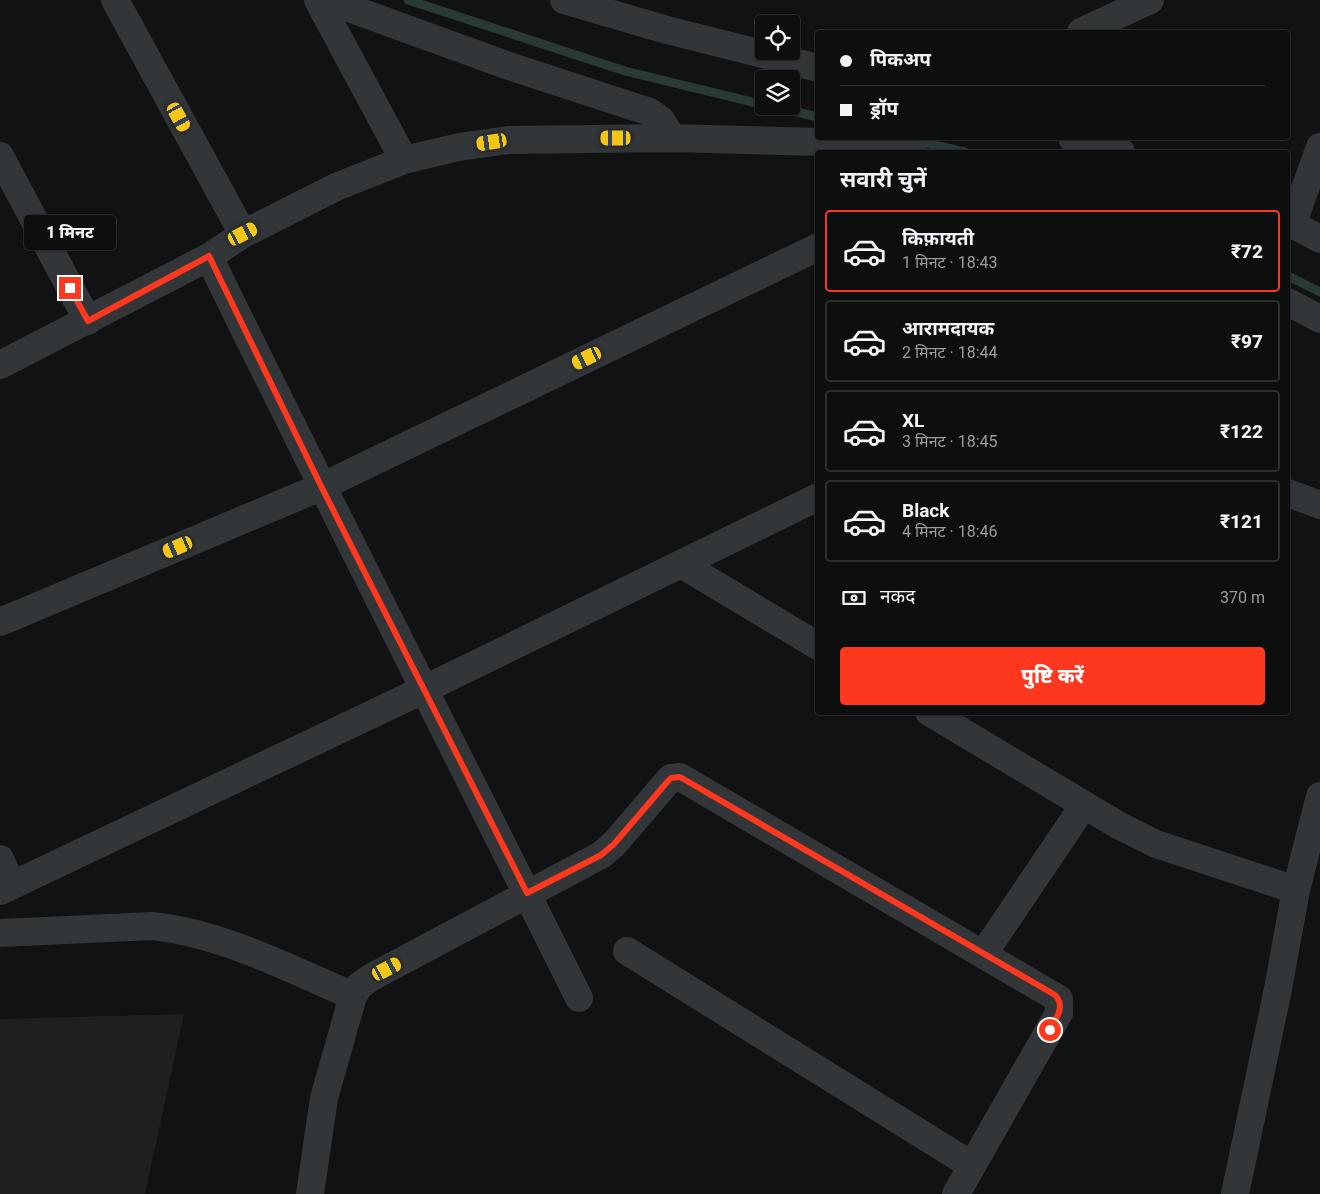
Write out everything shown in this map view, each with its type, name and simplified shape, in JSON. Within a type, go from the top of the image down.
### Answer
[{"type":"street","points":[[115,0],[243,234]]},
{"type":"street","points":[[318,0],[404,160]]},
{"type":"street","points":[[327,0],[509,66],[650,112],[662,120],[672,138]]},
{"type":"street","points":[[564,0],[666,30],[815,67]]},
{"type":"street","points":[[1085,30],[1150,0]]},
{"type":"street","points":[[0,365],[88,321],[209,256],[243,234],[336,187],[404,160],[460,147],[508,140],[672,138],[824,147],[856,140]]},
{"type":"street","points":[[872,140],[906,150]]},
{"type":"street","points":[[1079,140],[1114,150]]},
{"type":"street","points":[[1320,148],[1290,224],[1320,239]]},
{"type":"street","points":[[0,156],[88,321]]},
{"type":"street","points":[[0,622],[321,486],[815,248]]},
{"type":"street","points":[[209,256],[321,486],[425,689],[579,998]]},
{"type":"street","points":[[1290,303],[1320,319]]},
{"type":"street","points":[[1290,493],[1320,505]]},
{"type":"street","points":[[0,859],[6,888],[425,689],[815,498]]},
{"type":"street","points":[[681,564],[815,644]]},
{"type":"street","points":[[934,715],[1084,805],[1156,844],[1296,890]]},
{"type":"street","points":[[310,1194],[324,1098],[353,996],[359,986],[370,978],[527,893],[601,855],[614,844],[671,778],[680,777],[984,953],[1059,999],[1059,1013],[956,1194]]},
{"type":"street","points":[[1235,1194],[1277,994],[1296,890],[1320,796]]},
{"type":"street","points":[[984,953],[1084,805]]},
{"type":"street","points":[[0,933],[153,926],[177,929],[232,944],[353,996]]},
{"type":"street","points":[[626,951],[971,1165]]},
{"type":"shaded area","points":[[184,1014],[145,1194],[0,1194],[0,1019]]},
{"type":"waterway","points":[[408,0],[625,71],[755,103]]},
{"type":"waterway","points":[[800,113],[815,116]]},
{"type":"waterway","points":[[912,140],[956,150]]},
{"type":"waterway","points":[[1290,277],[1320,292]]},
{"type":"route","points":[[70,288],[88,321],[209,256],[321,486],[527,893],[601,855],[614,844],[671,778],[680,777],[1055,995],[1059,999],[1059,1013],[1050,1030]]}]
